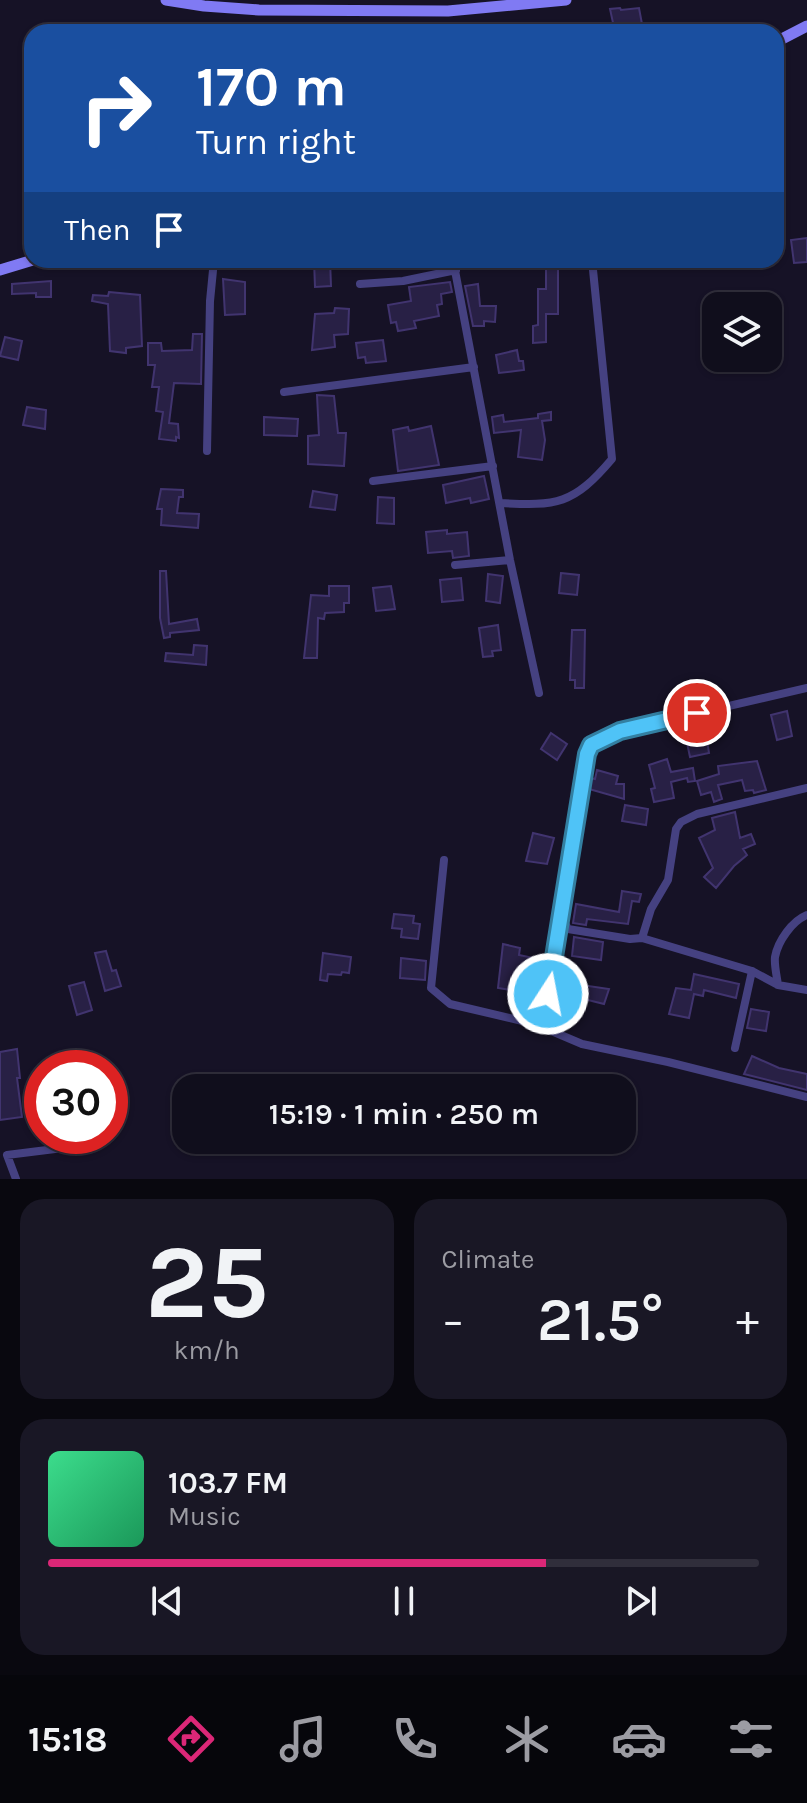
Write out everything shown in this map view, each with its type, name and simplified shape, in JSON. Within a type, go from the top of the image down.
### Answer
[{"type":"street","points":[[166,0],[259,10],[376,5],[448,11],[566,0]]},
{"type":"street","points":[[784,38],[807,26]]},
{"type":"street","points":[[0,270],[24,263]]},
{"type":"street","points":[[207,451],[209,316],[213,268]]},
{"type":"street","points":[[500,503],[544,505],[577,494],[612,459],[593,268]]},
{"type":"street","points":[[360,284],[403,281],[456,270],[510,560],[539,693]]},
{"type":"street","points":[[284,392],[474,367]]},
{"type":"street","points":[[373,481],[493,466]]},
{"type":"street","points":[[455,565],[510,560]]},
{"type":"street","points":[[535,1024],[543,1019],[591,745],[620,731],[774,693],[807,688]]},
{"type":"street","points":[[642,938],[651,909],[668,880],[673,835],[681,822],[697,814],[807,788]]},
{"type":"street","points":[[444,860],[431,988],[450,1004],[535,1024],[582,1044],[807,1097]]},
{"type":"street","points":[[778,985],[775,958],[787,930],[795,920],[807,915]]},
{"type":"street","points":[[562,919],[568,929],[630,939],[642,938],[752,971],[778,985],[807,990]]},
{"type":"street","points":[[735,1048],[752,971]]},
{"type":"street","points":[[16,1179],[7,1155],[24,1153]]},
{"type":"building","points":[[639,8],[642,24],[613,24],[610,9]]},
{"type":"building","points":[[807,238],[807,262],[794,263],[791,240]]},
{"type":"building","points":[[314,268],[330,268],[331,286],[315,287]]},
{"type":"building","points":[[546,268],[558,268],[558,314],[546,314],[546,342],[533,343],[533,326],[538,325],[538,289],[546,289]]},
{"type":"building","points":[[223,279],[245,282],[245,314],[225,315]]},
{"type":"building","points":[[51,281],[51,297],[36,297],[36,293],[12,294],[12,284]]},
{"type":"building","points":[[450,282],[452,292],[441,294],[442,304],[437,305],[439,316],[414,321],[416,328],[398,331],[396,322],[391,323],[388,305],[411,301],[409,287]]},
{"type":"building","points":[[478,284],[480,306],[496,306],[495,322],[484,321],[484,326],[473,326],[465,286]]},
{"type":"building","points":[[109,292],[140,295],[142,346],[126,348],[126,353],[110,351],[108,304],[92,301],[93,295],[108,296]]},
{"type":"building","points":[[335,308],[349,309],[348,334],[334,335],[335,347],[312,350],[315,314],[334,313]]},
{"type":"building","points":[[193,334],[202,334],[201,384],[174,383],[169,423],[178,424],[179,438],[176,437],[176,441],[159,439],[163,412],[156,411],[159,387],[152,387],[155,365],[148,365],[148,343],[161,343],[162,351],[192,350]]},
{"type":"building","points":[[5,337],[22,341],[18,360],[0,356]]},
{"type":"building","points":[[383,340],[386,361],[366,363],[365,357],[358,358],[356,343]]},
{"type":"building","points":[[517,350],[524,370],[499,373],[496,355]]},
{"type":"building","points":[[317,395],[334,396],[338,433],[346,433],[344,466],[308,464],[308,436],[319,435]]},
{"type":"building","points":[[27,407],[46,410],[45,429],[23,425]]},
{"type":"building","points":[[551,412],[551,420],[542,421],[545,440],[542,460],[518,457],[521,430],[494,433],[492,417],[503,415],[504,422],[538,418],[538,414]]},
{"type":"building","points":[[264,417],[298,419],[297,436],[264,435]]},
{"type":"building","points":[[431,426],[439,465],[398,471],[393,430],[408,427],[409,431]]},
{"type":"building","points":[[484,476],[489,499],[471,503],[470,498],[446,503],[443,485]]},
{"type":"building","points":[[161,489],[183,490],[177,513],[199,514],[198,528],[161,525],[162,509],[157,509]]},
{"type":"building","points":[[313,491],[337,495],[335,510],[310,507]]},
{"type":"building","points":[[378,497],[394,498],[394,524],[377,523]]},
{"type":"building","points":[[447,530],[447,534],[467,532],[469,556],[453,558],[452,551],[428,553],[426,532]]},
{"type":"building","points":[[160,571],[166,571],[169,624],[197,619],[199,630],[170,633],[170,637],[164,638],[160,618]]},
{"type":"building","points":[[561,573],[579,575],[577,595],[559,593]]},
{"type":"building","points":[[488,574],[503,576],[500,603],[486,601]]},
{"type":"building","points":[[461,578],[463,600],[442,602],[440,580]]},
{"type":"building","points":[[329,586],[349,586],[349,603],[344,603],[344,612],[325,613],[324,619],[318,618],[317,658],[304,658],[311,595],[329,596]]},
{"type":"building","points":[[391,586],[395,609],[376,611],[373,588]]},
{"type":"building","points":[[498,625],[501,650],[492,651],[493,656],[483,657],[479,628]]},
{"type":"building","points":[[572,630],[585,630],[584,688],[575,688],[575,680],[570,680]]},
{"type":"building","points":[[194,645],[207,646],[206,665],[165,661],[166,653],[193,655]]},
{"type":"building","points":[[787,711],[792,736],[777,740],[771,715]]},
{"type":"building","points":[[551,733],[567,744],[557,760],[541,749]]},
{"type":"building","points":[[706,734],[709,753],[690,757],[686,738]]},
{"type":"building","points":[[667,759],[671,772],[693,768],[695,781],[688,782],[687,778],[671,782],[674,798],[654,802],[651,789],[655,788],[649,765]]},
{"type":"building","points":[[757,761],[766,790],[754,793],[753,790],[745,791],[742,780],[718,785],[722,799],[714,802],[711,792],[701,795],[697,781],[719,774],[718,766]]},
{"type":"building","points":[[597,770],[618,776],[616,784],[624,784],[624,799],[589,789],[590,778],[595,779]]},
{"type":"building","points":[[625,805],[648,809],[646,825],[622,821]]},
{"type":"building","points":[[735,812],[740,838],[751,834],[755,844],[743,849],[747,855],[716,888],[704,877],[713,868],[699,838],[715,830],[712,818]]},
{"type":"building","points":[[533,833],[554,838],[547,864],[526,861]]},
{"type":"building","points":[[622,891],[641,894],[639,902],[632,901],[628,924],[587,919],[586,925],[573,923],[576,904],[619,912]]},
{"type":"building","points":[[394,914],[414,916],[413,923],[420,924],[418,939],[401,937],[402,929],[392,928]]},
{"type":"building","points":[[574,937],[603,942],[601,960],[572,956]]},
{"type":"building","points":[[503,944],[520,948],[519,955],[543,960],[540,972],[534,971],[530,993],[498,988]]},
{"type":"building","points":[[106,951],[121,986],[105,991],[95,953]]},
{"type":"building","points":[[323,953],[351,957],[349,973],[328,974],[327,981],[320,980]]},
{"type":"building","points":[[401,958],[426,961],[425,980],[400,978]]},
{"type":"building","points":[[694,974],[739,984],[736,998],[704,990],[703,996],[694,994],[689,1018],[669,1014],[676,988],[691,990]]},
{"type":"building","points":[[84,982],[92,1010],[77,1015],[69,986]]},
{"type":"building","points":[[568,983],[609,989],[604,1004],[566,1000]]},
{"type":"building","points":[[751,1009],[769,1012],[766,1031],[747,1028]]},
{"type":"building","points":[[17,1049],[22,1117],[0,1120],[0,1052]]},
{"type":"building","points":[[752,1056],[779,1068],[807,1074],[807,1090],[744,1074]]},
{"type":"route","points":[[548,994],[587,754],[591,745],[620,731],[697,713]]}]
